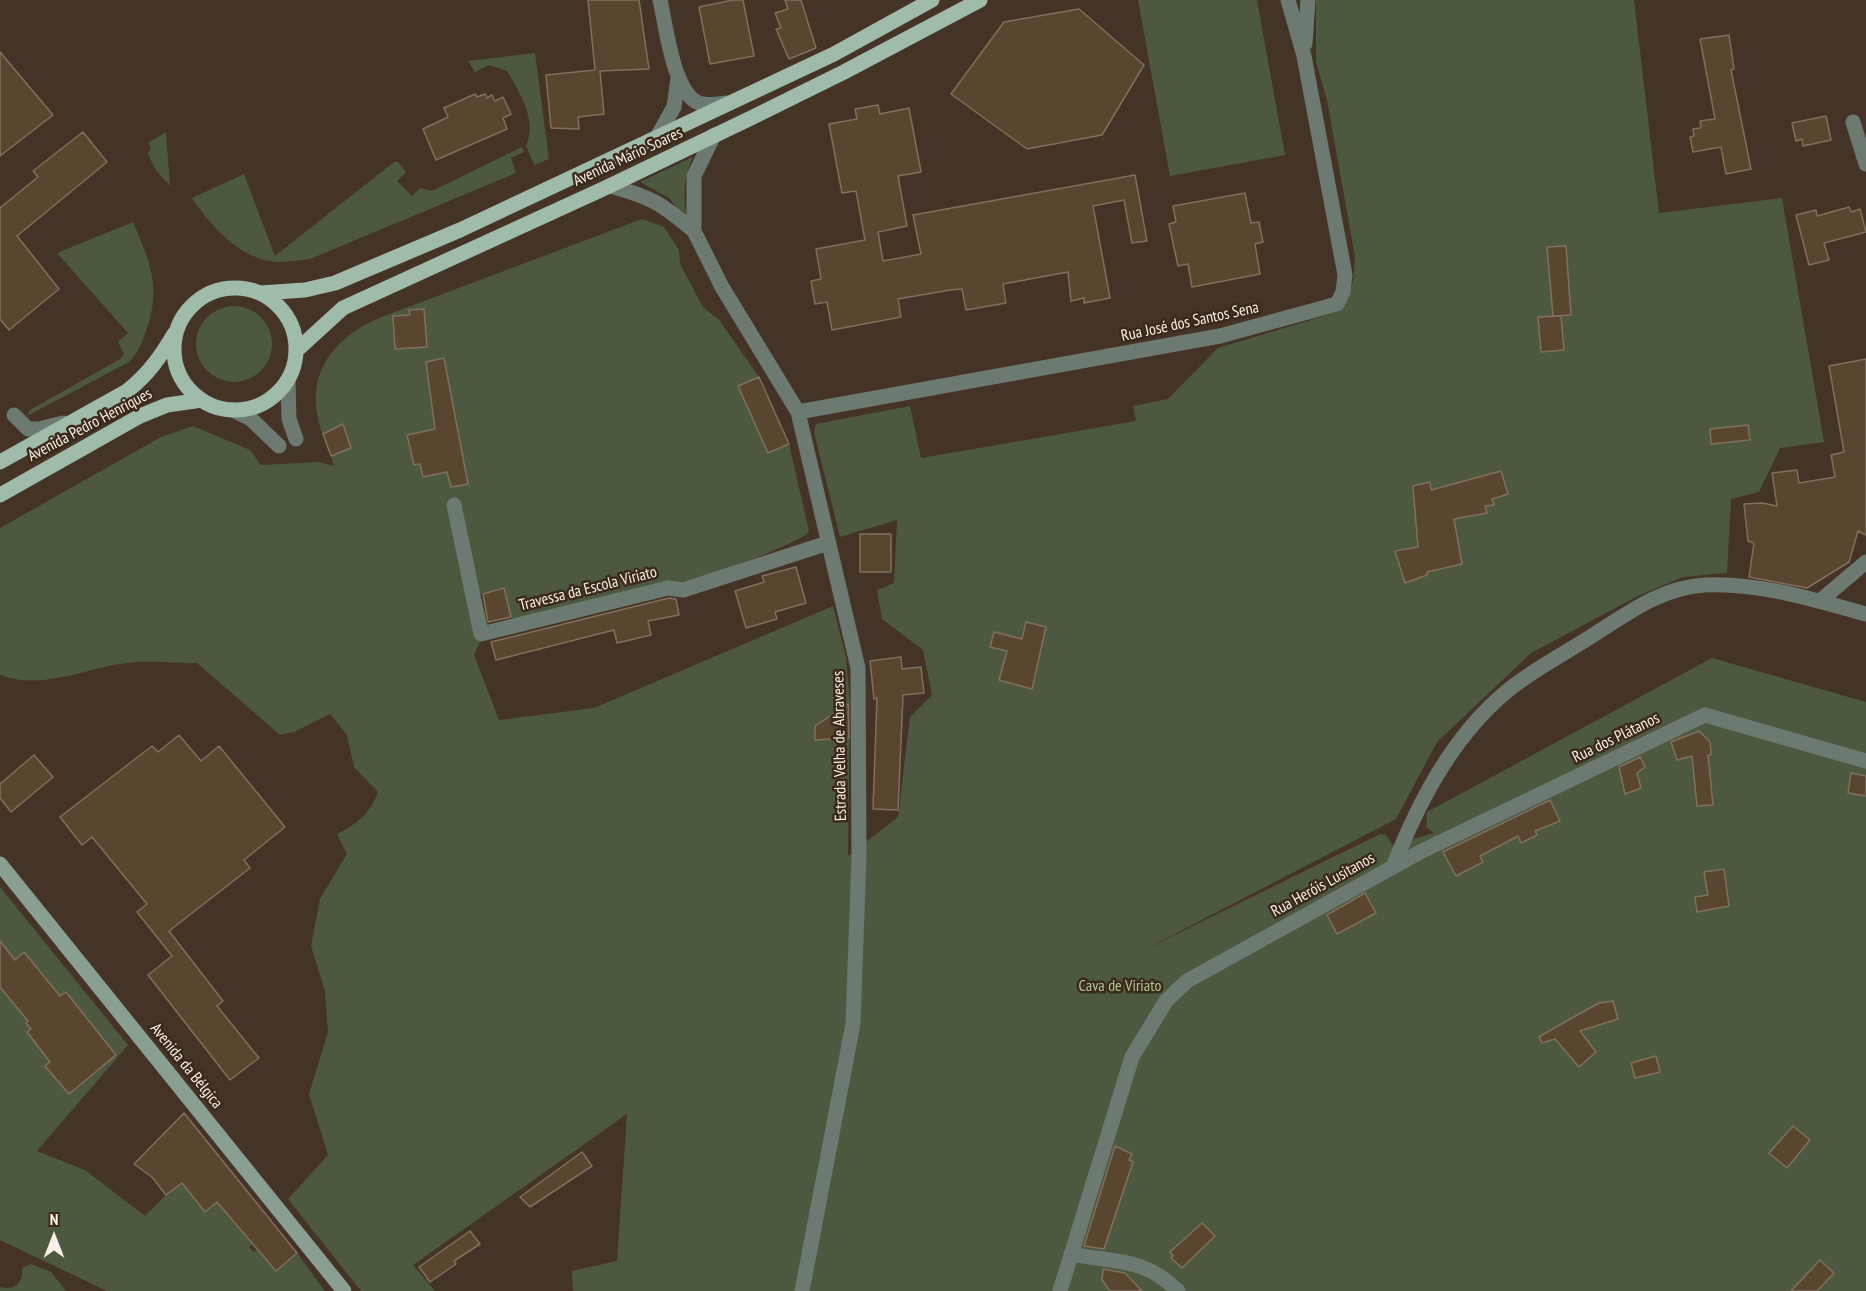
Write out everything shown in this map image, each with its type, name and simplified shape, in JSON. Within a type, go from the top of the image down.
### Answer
[{"type":"main road","name":"Avenida Mário Soares","points":[[260,293],[305,290],[335,283],[460,230],[834,54],[932,0]]},
{"type":"main road","name":"Avenida Mário Soares","points":[[297,350],[344,308],[610,186],[844,72],[980,0]]},
{"type":"main road","points":[[240,288],[260,293],[275,302],[287,316],[295,332],[297,350],[295,366],[288,381],[278,393],[264,403],[249,409],[233,410],[202,400],[187,387],[177,369],[174,349],[177,329],[186,311],[201,298],[220,290],[240,288]]},
{"type":"main road","name":"Avenida Pedro Henriques","points":[[0,462],[141,381],[160,358],[177,329]]},
{"type":"main road","name":"Avenida Pedro Henriques","points":[[0,495],[140,416],[167,405],[202,400]]},
{"type":"main road","name":"Avenida da Bélgica","points":[[0,864],[344,1291]]},
{"type":"street","points":[[660,0],[678,78],[684,91],[701,104],[730,103]]},
{"type":"street","name":"Rua José dos Santos Sena","points":[[798,412],[1220,336],[1336,304],[1343,292],[1345,274],[1304,56],[1288,0]]},
{"type":"street","name":"Rua José dos Santos Sena","points":[[1304,56],[1308,0]]},
{"type":"street","points":[[657,137],[674,107],[678,78]]},
{"type":"street","points":[[1853,122],[1866,164]]},
{"type":"street","points":[[694,231],[694,176],[714,135]]},
{"type":"street","points":[[610,186],[647,196],[666,207],[694,231]]},
{"type":"street","name":"Estrada Velha de Abraveses","points":[[694,231],[728,297],[798,412],[858,668],[857,952],[853,1024],[802,1291]]},
{"type":"street","points":[[288,381],[289,419],[296,439]]},
{"type":"street","points":[[233,410],[251,419],[279,446]]},
{"type":"street","points":[[14,415],[23,427],[33,429],[75,420]]},
{"type":"street","name":"Travessa da Escola Viriato","points":[[454,505],[482,634],[668,588],[683,590],[828,543]]},
{"type":"street","points":[[1820,601],[1866,562]]},
{"type":"street","name":"Rua Heróis Lusitanos","points":[[1060,1291],[1132,1057],[1166,1001],[1187,981],[1393,867],[1417,810],[1470,729],[1506,692],[1646,601],[1675,590],[1704,585],[1744,586],[1820,601],[1866,614]]},
{"type":"street","name":"Rua dos Plátanos","points":[[1393,867],[1705,715],[1866,761]]},
{"type":"street","points":[[1071,1254],[1147,1266],[1165,1278],[1178,1291]]},
{"type":"green space","points":[[1138,0],[1257,0],[1285,155],[1170,176]]},
{"type":"green space","name":"Cava de Viriato","points":[[1316,0],[1634,0],[1659,213],[1782,198],[1824,442],[1780,448],[1759,492],[1731,499],[1727,573],[1683,577],[1638,596],[1531,653],[1437,742],[1396,819],[1142,951],[1380,834],[1386,835],[1393,845],[1434,833],[1426,827],[1427,812],[1712,658],[1866,702],[1866,1291],[573,1291],[572,1271],[617,1261],[627,1114],[413,1265],[435,1291],[361,1291],[288,1199],[328,1155],[309,1094],[328,1032],[325,991],[311,946],[320,899],[347,854],[337,834],[362,818],[371,807],[378,792],[354,767],[347,735],[330,714],[294,732],[280,735],[197,663],[127,663],[64,677],[32,681],[0,675],[0,528],[161,437],[193,426],[250,450],[261,465],[319,462],[334,466],[318,418],[317,385],[321,370],[329,357],[350,334],[379,318],[642,219],[664,227],[679,250],[680,264],[703,307],[719,320],[759,377],[789,444],[809,531],[806,535],[774,550],[708,574],[535,617],[512,619],[503,588],[480,594],[488,625],[474,655],[499,720],[594,708],[833,606],[846,657],[850,703],[848,856],[898,817],[910,717],[932,695],[923,650],[882,619],[877,590],[894,583],[897,520],[840,537],[814,432],[816,424],[910,406],[921,458],[1136,421],[1133,406],[1168,399],[1218,348],[1334,313],[1349,295],[1355,257],[1327,100],[1316,62]]},
{"type":"green space","points":[[535,53],[549,159],[534,165],[526,145],[530,126],[526,107],[507,71],[489,65],[475,72],[468,61]]},
{"type":"green space","points":[[166,132],[170,186],[155,169],[148,154],[151,148],[148,143]]},
{"type":"green space","points":[[522,147],[524,152],[511,158],[516,173],[310,259],[277,262],[250,255],[228,240],[208,220],[192,198],[244,174],[275,256],[394,162],[398,162],[406,172],[397,181],[412,196],[420,188],[432,191]]},
{"type":"green space","points":[[693,157],[687,172],[685,188],[687,219],[669,198],[640,182]]},
{"type":"green space","points":[[133,222],[149,264],[153,290],[150,318],[138,349],[129,362],[27,416],[30,410],[120,359],[124,354],[118,342],[128,333],[57,253]]},
{"type":"green space","points":[[234,306],[249,309],[261,317],[269,329],[272,344],[269,359],[261,371],[249,379],[234,382],[219,379],[207,371],[199,359],[196,344],[199,329],[207,317],[219,309]]},
{"type":"green space","points":[[0,887],[128,1045],[37,1151],[85,1170],[145,1216],[166,1195],[218,1155],[244,1190],[229,1216],[253,1244],[249,1247],[254,1252],[258,1249],[276,1271],[297,1253],[325,1291],[107,1291],[0,1240]]},
{"type":"green space","points":[[31,1264],[51,1272],[66,1291],[0,1291],[0,1287],[10,1288],[17,1285],[20,1282],[22,1268]]},
{"type":"building","points":[[588,0],[639,0],[649,69],[600,71],[604,114],[578,117],[579,129],[551,128],[546,75],[595,70]]},
{"type":"building","points":[[743,0],[754,56],[710,64],[699,7]]},
{"type":"building","points":[[785,0],[801,0],[816,48],[789,59],[776,29],[781,28],[775,13],[788,9]]},
{"type":"building","points":[[1079,9],[1144,65],[1102,135],[1027,149],[951,94],[1004,22]]},
{"type":"building","points":[[1729,35],[1734,69],[1731,70],[1751,169],[1726,174],[1721,147],[1693,152],[1690,137],[1694,136],[1693,129],[1701,128],[1700,121],[1715,119],[1700,39]]},
{"type":"building","points":[[0,52],[53,115],[0,156]]},
{"type":"building","points":[[475,94],[477,97],[485,94],[487,98],[492,95],[495,101],[503,97],[511,114],[503,118],[507,129],[436,160],[423,129],[448,117],[444,108]]},
{"type":"building","points":[[878,105],[880,114],[909,108],[921,172],[898,176],[907,226],[878,232],[883,261],[921,254],[913,215],[1135,175],[1147,241],[1132,243],[1124,200],[1093,206],[1110,298],[1084,303],[1084,298],[1071,301],[1068,272],[1003,284],[1006,303],[966,310],[962,289],[950,290],[898,299],[901,317],[832,330],[827,302],[815,304],[811,281],[821,279],[816,249],[865,240],[856,191],[842,193],[829,124],[857,119],[855,109]]},
{"type":"building","points":[[1826,116],[1831,140],[1803,146],[1802,139],[1796,141],[1792,123]]},
{"type":"building","points":[[83,132],[107,162],[17,236],[59,289],[9,330],[0,319],[0,208],[38,177],[33,171]]},
{"type":"building","points":[[1245,193],[1251,223],[1259,222],[1263,242],[1255,244],[1260,274],[1192,287],[1188,264],[1178,266],[1169,224],[1176,222],[1173,206]]},
{"type":"building","points":[[1849,207],[1851,212],[1860,209],[1866,232],[1824,243],[1829,260],[1809,265],[1796,215],[1816,210],[1817,216]]},
{"type":"building","points":[[1566,246],[1571,315],[1553,316],[1547,247]]},
{"type":"building","points":[[424,309],[427,347],[395,349],[393,316],[410,315],[409,310]]},
{"type":"building","points":[[1561,316],[1564,350],[1541,352],[1538,317]]},
{"type":"building","points":[[444,358],[468,484],[451,487],[447,472],[423,477],[420,464],[414,465],[407,435],[435,429],[426,362]]},
{"type":"building","points":[[1866,359],[1866,535],[1858,531],[1849,562],[1807,588],[1749,577],[1754,543],[1748,541],[1744,504],[1762,503],[1777,506],[1772,473],[1797,470],[1799,483],[1835,477],[1831,455],[1844,452],[1829,366]]},
{"type":"building","points":[[759,377],[789,444],[768,453],[738,386]]},
{"type":"building","points":[[343,424],[351,448],[331,456],[323,434]]},
{"type":"building","points":[[1748,425],[1750,440],[1711,444],[1710,429]]},
{"type":"building","points":[[1501,471],[1508,494],[1492,499],[1494,505],[1485,506],[1487,513],[1454,519],[1462,564],[1427,572],[1427,575],[1405,583],[1395,551],[1418,547],[1413,486],[1430,482],[1431,490]]},
{"type":"building","points":[[860,534],[891,534],[891,572],[860,572]]},
{"type":"building","points":[[796,567],[806,603],[775,612],[777,619],[746,628],[735,591],[764,582],[762,576]]},
{"type":"building","points":[[504,588],[511,617],[488,622],[483,594]]},
{"type":"building","points":[[669,598],[676,599],[679,615],[648,621],[651,635],[617,643],[614,630],[496,660],[491,642]]},
{"type":"building","points":[[1026,622],[1046,627],[1032,689],[999,680],[1007,651],[990,647],[994,632],[1022,639]]},
{"type":"building","points":[[901,657],[902,669],[921,667],[924,693],[903,695],[898,810],[873,809],[877,698],[874,699],[870,661]]},
{"type":"building","points":[[848,704],[849,738],[815,740],[815,726]]},
{"type":"building","points":[[1699,731],[1710,742],[1711,755],[1708,755],[1713,805],[1697,806],[1692,756],[1677,760],[1671,742]]},
{"type":"building","points":[[179,735],[201,761],[219,746],[285,827],[244,860],[250,868],[169,931],[223,1001],[217,1006],[259,1058],[230,1080],[148,975],[172,956],[137,912],[147,904],[92,837],[82,845],[60,817],[152,746],[158,752]]},
{"type":"building","points":[[34,755],[53,777],[11,812],[0,798],[0,784]]},
{"type":"building","points":[[1640,757],[1645,767],[1637,773],[1641,788],[1625,794],[1619,767]]},
{"type":"building","points":[[1851,773],[1866,776],[1866,796],[1848,793]]},
{"type":"building","points":[[1550,800],[1560,821],[1535,831],[1537,835],[1521,843],[1518,836],[1480,856],[1483,862],[1456,876],[1443,852]]},
{"type":"building","points":[[1724,869],[1729,906],[1697,912],[1695,897],[1708,895],[1704,872]]},
{"type":"building","points":[[1365,893],[1376,913],[1337,934],[1327,915]]},
{"type":"building","points":[[0,941],[15,960],[24,952],[60,996],[66,992],[116,1055],[69,1094],[45,1066],[50,1062],[27,1032],[31,1029],[26,1023],[28,1021],[0,987]]},
{"type":"building","points":[[1613,1001],[1618,1019],[1580,1031],[1596,1052],[1579,1067],[1555,1039],[1542,1043],[1539,1037],[1599,1003]]},
{"type":"building","points":[[1656,1056],[1660,1072],[1635,1078],[1631,1063]]},
{"type":"building","points":[[184,1113],[297,1253],[276,1271],[217,1202],[205,1212],[182,1183],[166,1195],[152,1177],[134,1164]]},
{"type":"building","points":[[1793,1126],[1810,1140],[1787,1168],[1769,1153]]},
{"type":"building","points":[[1115,1146],[1132,1154],[1129,1160],[1133,1162],[1104,1249],[1084,1246]]},
{"type":"building","points":[[582,1152],[592,1166],[530,1207],[520,1197]]},
{"type":"building","points":[[1202,1223],[1215,1236],[1182,1268],[1171,1258],[1173,1256],[1170,1252]]},
{"type":"building","points":[[470,1231],[480,1244],[454,1261],[456,1264],[430,1282],[419,1267]]},
{"type":"building","points":[[1820,1260],[1834,1273],[1817,1291],[1791,1291]]},
{"type":"building","points":[[1103,1269],[1125,1273],[1142,1291],[1110,1291],[1102,1280]]}]
